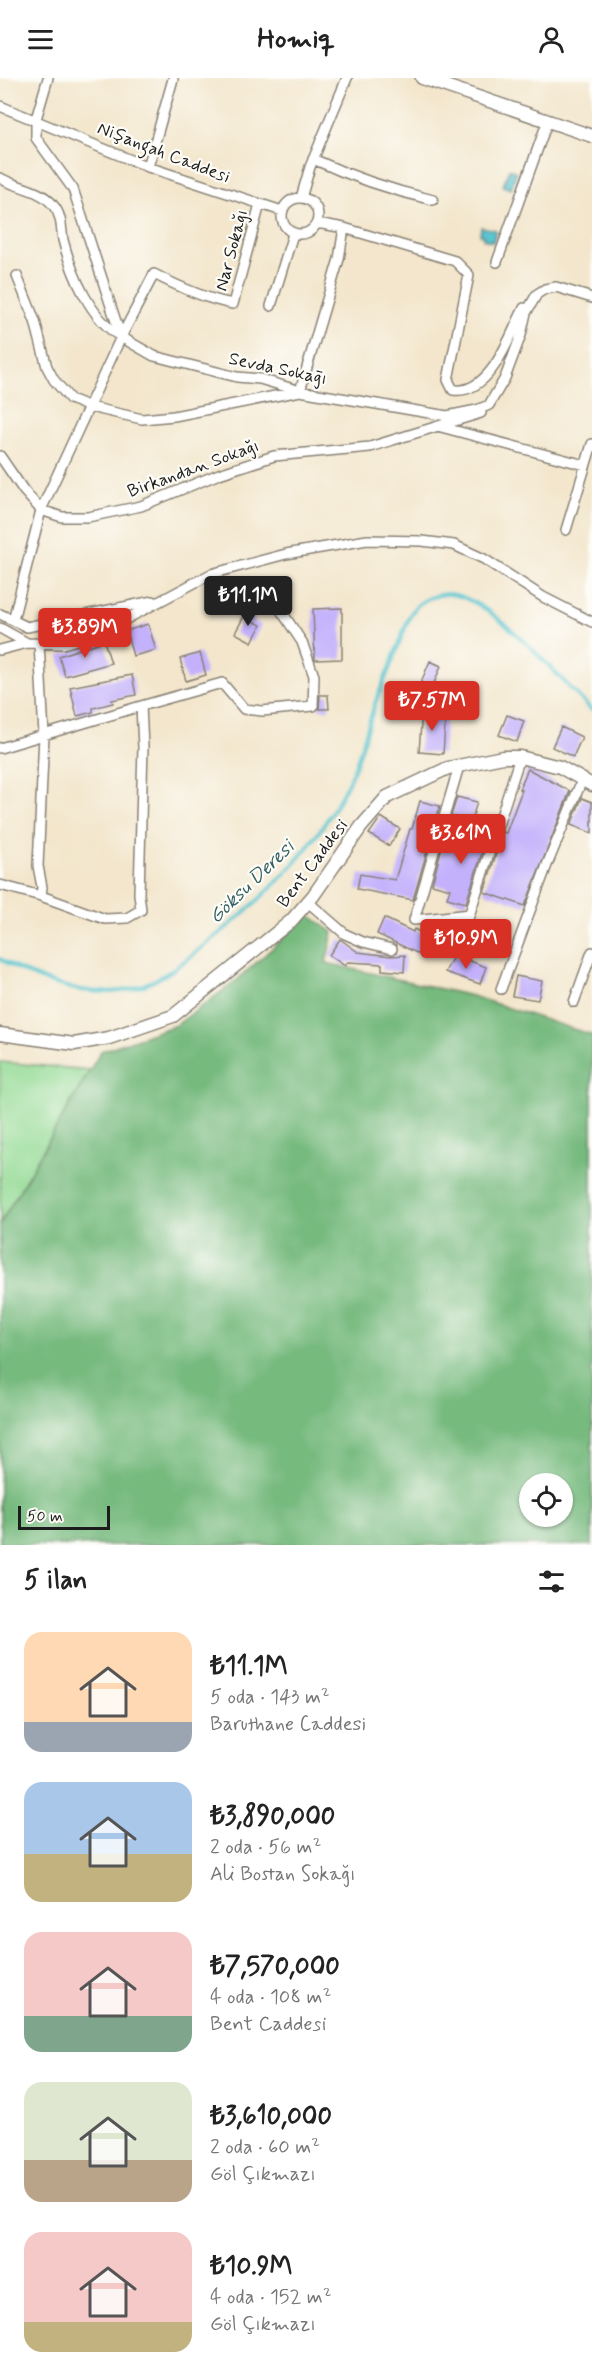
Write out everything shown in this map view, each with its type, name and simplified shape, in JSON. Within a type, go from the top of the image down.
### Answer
[{"type":"street","points":[[13,620],[41,510],[121,337],[73,189],[36,138],[36,119],[48,78]]},
{"type":"street","points":[[301,198],[313,159],[347,78]]},
{"type":"street","points":[[422,78],[592,136]]},
{"type":"street","points":[[148,167],[173,79]]},
{"type":"street","name":"Nişangah Caddesi","points":[[0,106],[148,167],[282,211]]},
{"type":"street","points":[[497,262],[548,120]]},
{"type":"street","points":[[313,159],[348,175],[389,189],[434,200]]},
{"type":"street","name":"Sevda Sokaḡı","points":[[0,178],[41,194],[53,204],[59,213],[72,271],[92,307],[110,330],[154,356],[237,377],[260,379],[300,391],[447,416],[489,405]]},
{"type":"street","points":[[301,198],[313,204],[317,211],[317,223],[307,233],[293,234],[282,223],[282,211],[287,202],[301,198]]},
{"type":"street","name":"Nar Sokağı","points":[[121,337],[154,274],[176,286],[216,301],[233,304],[260,204]]},
{"type":"street","points":[[317,223],[344,228],[455,261],[469,275],[448,381],[453,390],[460,391],[474,387],[485,377],[503,353],[530,299],[544,289],[556,287],[592,298]]},
{"type":"street","points":[[17,276],[35,321],[47,367],[54,380],[70,399],[90,407],[142,419],[174,416],[300,391],[339,259],[344,228]]},
{"type":"street","points":[[271,306],[293,234]]},
{"type":"street","points":[[489,405],[505,378],[521,335],[526,313],[536,296]]},
{"type":"street","name":"Birkandan Sokağı","points":[[41,510],[62,517],[88,517],[130,508],[150,503],[219,474],[274,456],[370,447],[479,415],[489,405]]},
{"type":"street","points":[[441,427],[589,460]]},
{"type":"street","points":[[566,530],[592,444]]},
{"type":"street","points":[[0,456],[24,491],[41,510]]},
{"type":"street","points":[[0,650],[27,643],[63,644],[100,633],[211,574],[286,554],[367,540],[422,541],[453,545],[484,559],[543,597],[592,622]]},
{"type":"street","points":[[0,614],[27,627],[47,625],[166,598]]},
{"type":"street","points":[[0,748],[222,683],[244,709],[262,711],[313,706],[314,676],[302,642],[274,600]]},
{"type":"street","points":[[0,628],[27,643]]},
{"type":"street","points":[[39,643],[44,735],[38,866],[42,887],[41,896]]},
{"type":"street","points":[[0,885],[41,896],[105,919],[127,918],[141,910],[139,894],[143,747],[141,706]]},
{"type":"street","name":"Bent Caddesi","points":[[0,1034],[74,1044],[109,1038],[173,1016],[291,921],[308,902],[361,826],[387,797],[448,768],[503,757],[520,757],[560,767],[587,782]]},
{"type":"street","points":[[458,950],[520,757]]},
{"type":"street","points":[[459,766],[414,920],[470,914]]},
{"type":"street","points":[[501,989],[547,865],[587,782]]},
{"type":"street","points":[[308,902],[345,934],[363,942],[392,949]]},
{"type":"street","points":[[574,1002],[592,952]]},
{"type":"green space","points":[[309,915],[333,932],[326,963],[472,996],[592,1035],[592,1545],[0,1545],[0,1224],[101,1051],[176,1025],[236,981]]},
{"type":"green space","points":[[0,1062],[90,1070],[0,1224]]},
{"type":"water","points":[[509,169],[516,172],[511,189],[503,186]]},
{"type":"water","points":[[481,227],[496,230],[493,242],[483,239],[484,236],[480,234]]},
{"type":"building","points":[[342,608],[342,659],[315,660],[313,609]]},
{"type":"building","points":[[248,609],[257,614],[253,621],[261,625],[252,642],[235,633]]},
{"type":"building","points":[[148,624],[156,650],[133,656],[126,631]]},
{"type":"building","points":[[104,641],[111,663],[65,676],[59,656]]},
{"type":"building","points":[[200,653],[206,675],[186,681],[180,659]]},
{"type":"building","points":[[430,661],[441,666],[425,706],[413,701]]},
{"type":"building","points":[[132,675],[136,695],[112,700],[113,703],[93,708],[93,712],[77,716],[70,687]]},
{"type":"building","points":[[320,695],[328,695],[329,709],[319,709]]},
{"type":"building","points":[[422,710],[446,712],[443,754],[419,752]]},
{"type":"building","points":[[507,715],[524,721],[517,742],[499,735]]},
{"type":"building","points":[[561,727],[582,737],[573,757],[552,747]]},
{"type":"building","points":[[528,769],[570,791],[525,906],[484,892],[503,832],[506,833],[522,790],[519,789]]},
{"type":"building","points":[[457,797],[477,802],[471,822],[451,816]]},
{"type":"building","points":[[582,798],[592,802],[592,833],[571,825]]},
{"type":"building","points":[[420,801],[440,806],[413,900],[357,889],[360,874],[395,880]]},
{"type":"building","points":[[381,817],[400,829],[389,846],[369,834]]},
{"type":"building","points":[[475,822],[490,828],[466,903],[447,898],[450,889],[432,884],[442,847],[462,852]]},
{"type":"building","points":[[384,918],[432,938],[423,956],[377,934]]},
{"type":"building","points":[[340,939],[358,952],[391,956],[405,955],[404,972],[382,970],[382,964],[348,962],[345,966],[329,955]]},
{"type":"building","points":[[454,955],[486,967],[480,984],[445,972]]},
{"type":"building","points":[[516,976],[542,981],[538,1000],[512,996]]},
{"type":"waterway","name":"Göksu Deresi","points":[[0,959],[28,974],[58,985],[90,991],[121,991],[157,979],[190,957],[231,924],[290,868],[323,826],[337,803],[354,769],[376,701],[409,617],[414,609],[428,598],[446,594],[463,597],[482,607],[523,640],[592,710]]}]
